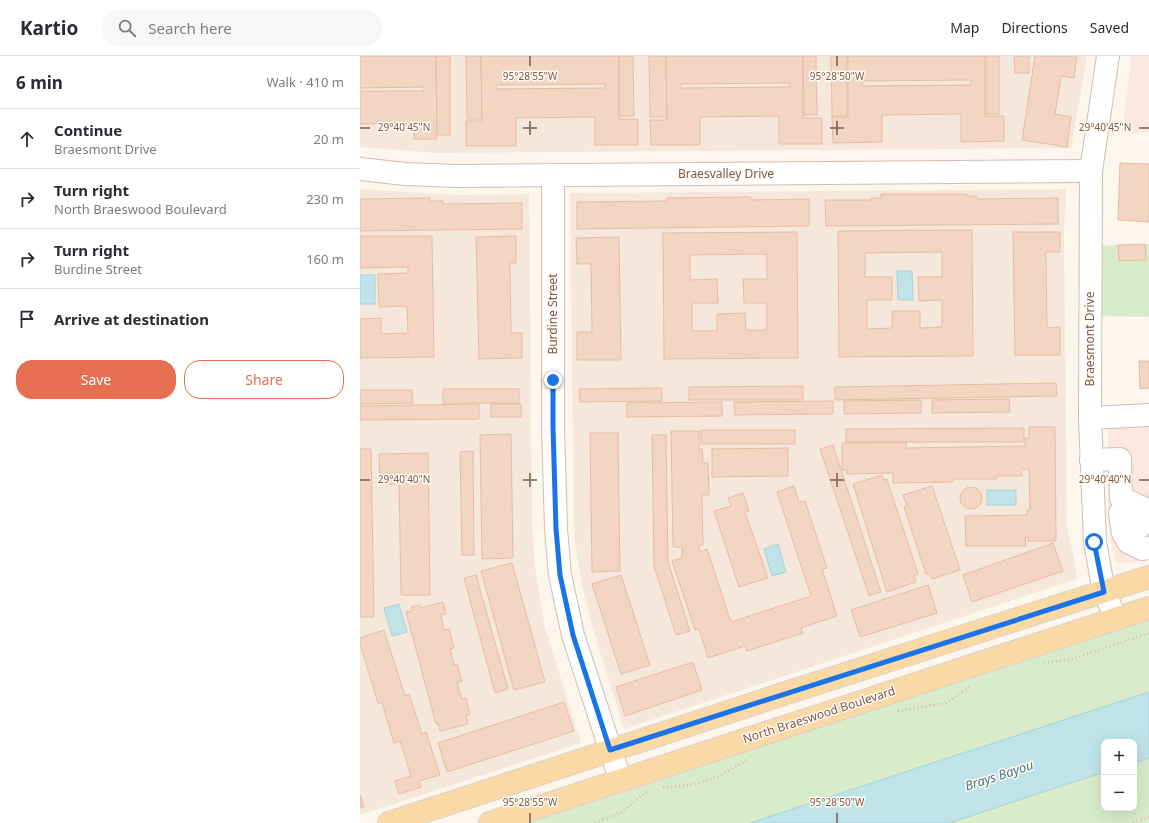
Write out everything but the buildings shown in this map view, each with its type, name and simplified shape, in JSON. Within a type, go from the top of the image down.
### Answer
[{"type":"main road","points":[[397,822],[610,750],[939,643],[1149,577]]},
{"type":"main road","name":"North Braeswood Boulevard","points":[[490,823],[1149,608]]},
{"type":"main road","points":[[939,643],[949,672]]},
{"type":"main road","points":[[777,696],[786,726]]},
{"type":"street","name":"Braesmont Drive","points":[[1108,56],[1091,171],[1090,418],[1094,542],[1104,592],[1116,618]]},
{"type":"street","name":"Braesvalley Drive","points":[[360,169],[405,174],[457,176],[1091,171]]},
{"type":"street","name":"Burdine Street","points":[[553,176],[553,427],[556,529],[560,575],[573,635],[620,780]]},
{"type":"street","points":[[1090,418],[1149,416]]},
{"type":"street","points":[[1091,460],[1120,459],[1135,507],[1123,533],[1128,542],[1142,549],[1149,548]]},
{"type":"street","points":[[1092,506],[1135,507]]},
{"type":"path","points":[[1039,663],[1072,659],[1149,634]]},
{"type":"path","points":[[893,712],[946,703],[975,683]]},
{"type":"path","points":[[656,788],[691,785],[708,781],[754,756]]},
{"type":"path","points":[[595,823],[622,812],[651,790]]},
{"type":"path","points":[[1133,823],[1149,817]]},
{"type":"shaded area","points":[[360,56],[1087,56],[1071,148],[436,153],[360,147]]},
{"type":"shaded area","points":[[1132,56],[1149,56],[1149,133],[1122,133]]},
{"type":"shaded area","points":[[360,189],[461,195],[529,194],[532,525],[535,567],[544,624],[581,743],[360,815]]},
{"type":"shaded area","points":[[1066,189],[1064,236],[1067,526],[1076,569],[1076,579],[624,729],[593,629],[581,581],[574,535],[570,193]]},
{"type":"shaded area","points":[[1149,425],[1149,558],[1129,564],[1115,561],[1108,523],[1108,427]]},
{"type":"green space","points":[[1145,244],[1149,244],[1149,317],[1100,316],[1100,246],[1118,245],[1119,261],[1146,260]]},
{"type":"green space","points":[[1149,617],[1149,823],[522,823]]},
{"type":"water","points":[[897,271],[912,271],[913,300],[898,300]]},
{"type":"water","points":[[360,275],[375,275],[375,304],[360,304]]},
{"type":"water","points":[[987,490],[1016,490],[1016,505],[987,505]]},
{"type":"water","points":[[778,544],[786,572],[772,576],[764,549]]},
{"type":"water","points":[[399,604],[407,632],[392,636],[384,608]]},
{"type":"water","name":"Brays Bayou","points":[[1149,692],[1149,758],[1137,762],[1137,739],[1101,739],[1101,773],[949,823],[750,823]]},
{"type":"route","points":[[553,380],[556,529],[560,575],[573,635],[610,750],[939,643],[1104,592],[1094,542]]}]
